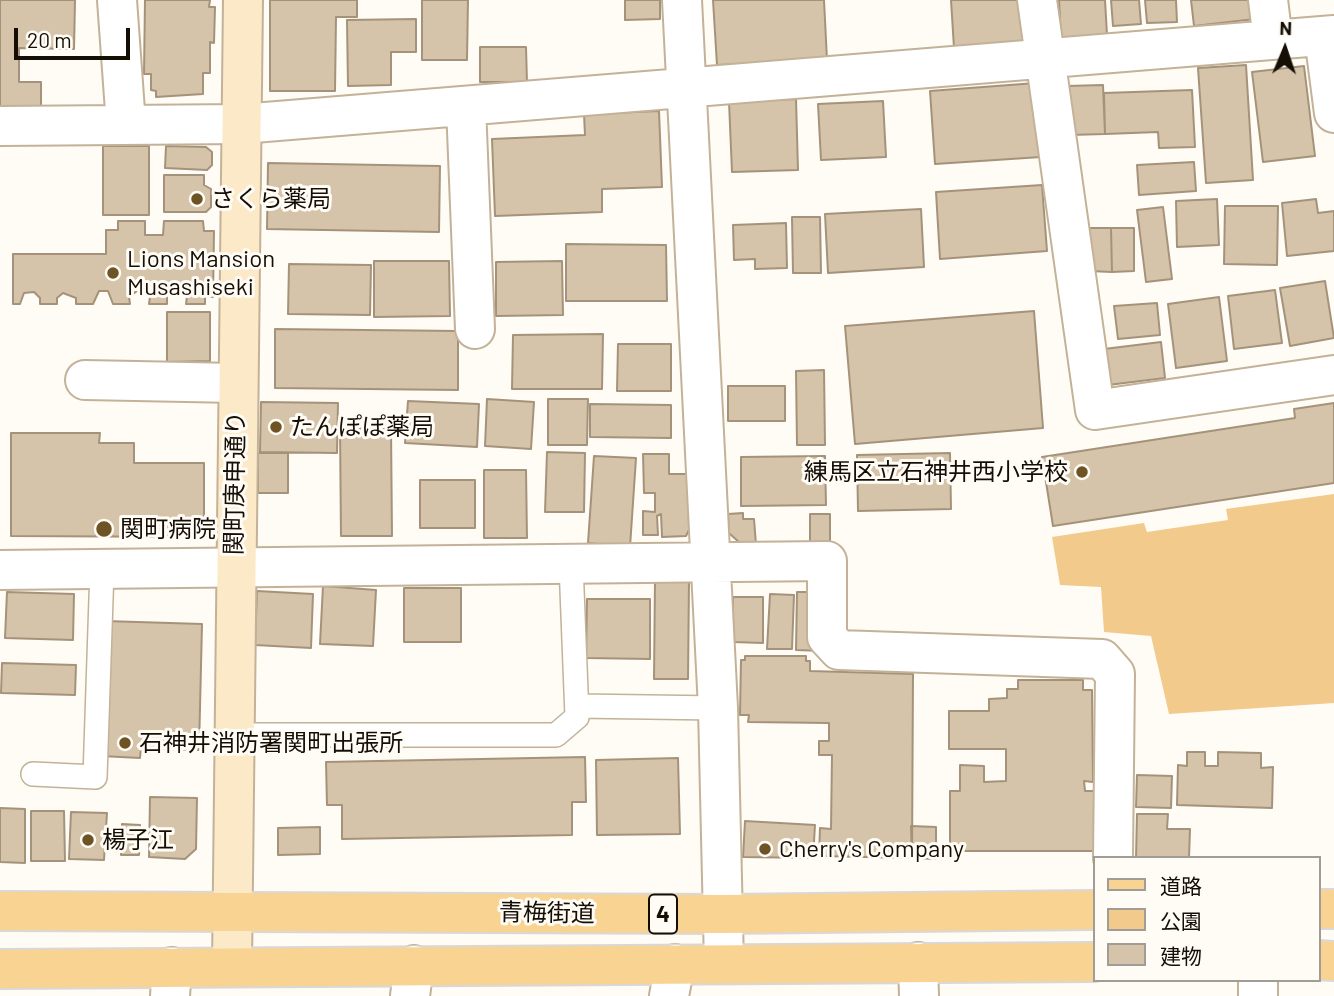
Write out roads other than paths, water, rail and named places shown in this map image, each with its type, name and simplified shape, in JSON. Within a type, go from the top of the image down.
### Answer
[{"type":"main road","name":"青梅街道","points":[[0,911],[232,909],[723,915],[1092,910]]},
{"type":"main road","name":"青梅街道","points":[[0,969],[171,981],[232,966],[412,981],[672,980],[724,964],[919,979],[1092,962]]},
{"type":"street","points":[[117,0],[127,125]]},
{"type":"street","name":"関町庚申通り","points":[[232,966],[234,568],[243,0]]},
{"type":"street","points":[[682,0],[718,708],[724,964]]},
{"type":"street","points":[[1037,0],[1095,410],[1334,375]]},
{"type":"street","points":[[1268,0],[1273,40]]},
{"type":"street","points":[[0,126],[241,124],[1329,36],[1334,113]]},
{"type":"street","points":[[466,106],[475,329]]},
{"type":"street","points":[[85,380],[237,383]]},
{"type":"street","points":[[0,570],[827,561],[827,637],[839,650],[1102,659],[1115,674],[1113,856]]},
{"type":"lane","points":[[233,735],[556,735],[577,718],[571,564]]},
{"type":"lane","points":[[33,774],[95,777],[102,569]]},
{"type":"lane","points":[[577,706],[718,708]]},
{"type":"place","name":"さくら薬局","points":[[197,199]]},
{"type":"place","name":"Lions Mansion Musashiseki","points":[[113,273]]},
{"type":"place","name":"たんぽぽ薬局","points":[[276,427]]},
{"type":"place","name":"練馬区立石神井西小学校","points":[[1082,472]]},
{"type":"place","name":"関町病院","points":[[104,529]]},
{"type":"place","name":"石神井消防署関町出張所","points":[[125,743]]},
{"type":"place","name":"楊子江","points":[[88,840]]},
{"type":"place","name":"Cherry's Company","points":[[765,849]]}]
